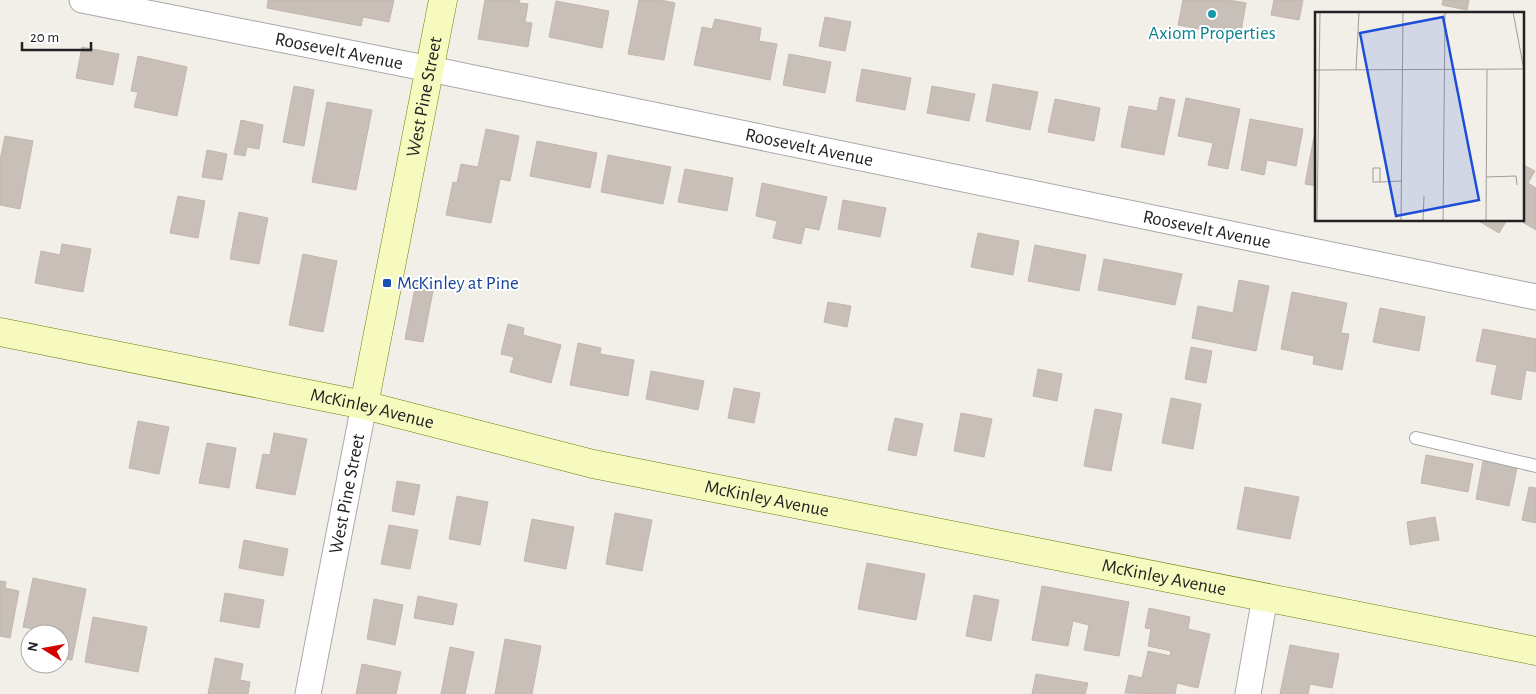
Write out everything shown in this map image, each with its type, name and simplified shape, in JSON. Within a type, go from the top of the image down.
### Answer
[{"type":"street","name":"Roosevelt Avenue","points":[[82,0],[430,69],[1536,298]]},
{"type":"street","name":"West Pine Street","points":[[308,694],[443,0]]},
{"type":"street","name":"McKinley Avenue","points":[[0,332],[364,405],[593,464],[1536,651]]},
{"type":"street","points":[[1248,694],[1265,597]]},
{"type":"lane","points":[[1416,438],[1536,466]]},
{"type":"building","points":[[268,0],[394,0],[389,22],[363,17],[361,26],[267,8]]},
{"type":"building","points":[[485,0],[520,0],[519,3],[528,4],[525,22],[532,23],[528,47],[478,39]]},
{"type":"building","points":[[639,0],[661,0],[675,3],[664,60],[628,54]]},
{"type":"building","name":"Axiom Properties","points":[[1183,0],[1229,0],[1246,3],[1240,37],[1178,25]]},
{"type":"building","points":[[1274,0],[1303,0],[1299,20],[1271,15]]},
{"type":"building","points":[[1443,0],[1469,0],[1467,10],[1442,5]]},
{"type":"building","points":[[556,1],[609,11],[602,48],[549,37]]},
{"type":"building","points":[[825,17],[851,22],[845,51],[819,46]]},
{"type":"building","points":[[715,19],[761,28],[759,41],[777,44],[770,80],[694,65],[702,27],[712,29]]},
{"type":"building","points":[[82,47],[119,54],[113,85],[76,78]]},
{"type":"building","points":[[789,54],[831,62],[825,93],[783,85]]},
{"type":"building","points":[[138,56],[187,67],[177,116],[134,107],[138,92],[131,91]]},
{"type":"building","points":[[862,69],[911,78],[905,110],[856,101]]},
{"type":"building","points":[[993,84],[1038,92],[1030,130],[986,121]]},
{"type":"building","points":[[294,86],[314,90],[304,146],[283,142]]},
{"type":"building","points":[[932,86],[975,94],[969,121],[927,113]]},
{"type":"building","points":[[1160,97],[1175,100],[1164,155],[1121,147],[1129,106],[1157,111]]},
{"type":"building","points":[[1186,98],[1240,109],[1228,169],[1208,165],[1213,143],[1178,136]]},
{"type":"building","points":[[1055,99],[1100,108],[1094,141],[1048,132]]},
{"type":"building","points":[[327,102],[372,110],[356,190],[312,182]]},
{"type":"building","points":[[1250,119],[1303,129],[1296,166],[1267,160],[1264,175],[1241,170]]},
{"type":"building","points":[[241,120],[263,125],[259,149],[247,147],[245,156],[234,154]]},
{"type":"building","points":[[486,129],[519,136],[510,181],[500,179],[491,223],[446,215],[453,182],[457,183],[461,164],[478,167]]},
{"type":"building","points":[[1315,131],[1315,186],[1305,184]]},
{"type":"building","points":[[5,136],[33,141],[20,209],[0,205],[0,160]]},
{"type":"building","points":[[537,141],[597,153],[590,188],[530,176]]},
{"type":"building","points":[[207,150],[227,154],[222,180],[202,177]]},
{"type":"building","points":[[608,155],[671,167],[663,204],[601,192]]},
{"type":"building","points":[[1524,165],[1535,171],[1528,183],[1536,188],[1536,230],[1521,221],[1524,221]]},
{"type":"building","points":[[685,169],[733,178],[727,211],[678,202]]},
{"type":"building","points":[[762,183],[827,197],[819,230],[805,227],[801,244],[773,238],[777,221],[756,216]]},
{"type":"building","points":[[178,196],[205,201],[198,238],[170,233]]},
{"type":"building","points":[[843,200],[886,208],[880,237],[838,229]]},
{"type":"building","points":[[239,212],[268,218],[259,264],[230,259]]},
{"type":"building","points":[[1479,221],[1506,221],[1499,233]]},
{"type":"building","points":[[978,233],[1019,241],[1013,275],[971,267]]},
{"type":"building","points":[[62,244],[91,249],[83,292],[35,283],[41,251],[60,255]]},
{"type":"building","points":[[1035,245],[1086,255],[1079,291],[1028,281]]},
{"type":"building","points":[[303,254],[337,261],[323,332],[289,325]]},
{"type":"building","points":[[1104,259],[1182,274],[1175,305],[1098,290]]},
{"type":"building","points":[[1239,280],[1269,286],[1256,351],[1192,338],[1198,306],[1233,313]]},
{"type":"building","points":[[416,283],[434,286],[423,342],[405,339]]},
{"type":"building","points":[[1292,292],[1347,303],[1341,333],[1349,334],[1342,370],[1313,364],[1314,356],[1281,349]]},
{"type":"building","points":[[828,302],[851,306],[847,327],[824,322]]},
{"type":"building","points":[[1380,308],[1425,317],[1419,351],[1373,342]]},
{"type":"building","points":[[508,324],[524,328],[523,335],[561,345],[551,383],[510,372],[514,357],[501,354]]},
{"type":"building","points":[[1483,329],[1536,339],[1536,372],[1526,370],[1521,400],[1491,394],[1497,365],[1476,361]]},
{"type":"building","points":[[578,343],[601,348],[600,354],[634,360],[628,396],[570,385]]},
{"type":"building","points":[[1191,347],[1212,351],[1206,383],[1185,379]]},
{"type":"building","points":[[1038,369],[1062,374],[1057,401],[1033,396]]},
{"type":"building","points":[[651,371],[704,381],[698,410],[646,399]]},
{"type":"building","points":[[734,388],[760,393],[754,423],[728,418]]},
{"type":"building","points":[[1171,398],[1201,404],[1193,449],[1162,443]]},
{"type":"building","points":[[1095,409],[1122,414],[1111,471],[1084,466]]},
{"type":"building","points":[[961,413],[992,419],[984,457],[954,451]]},
{"type":"building","points":[[895,418],[923,424],[916,456],[888,450]]},
{"type":"building","points":[[138,421],[169,427],[159,474],[129,468]]},
{"type":"building","points":[[274,433],[307,439],[295,495],[256,488],[263,454],[270,455]]},
{"type":"building","points":[[207,443],[236,448],[229,488],[199,483]]},
{"type":"building","points":[[1426,455],[1473,464],[1468,492],[1421,483]]},
{"type":"building","points":[[1483,461],[1517,468],[1509,506],[1476,499]]},
{"type":"building","points":[[397,481],[420,485],[414,515],[392,511]]},
{"type":"building","points":[[1245,487],[1299,497],[1290,539],[1237,529]]},
{"type":"building","points":[[1529,487],[1536,488],[1536,523],[1522,520]]},
{"type":"building","points":[[457,496],[488,502],[480,545],[449,539]]},
{"type":"building","points":[[615,513],[652,520],[642,571],[606,564]]},
{"type":"building","points":[[1435,517],[1439,540],[1410,545],[1407,522]]},
{"type":"building","points":[[532,519],[574,527],[566,569],[524,561]]},
{"type":"building","points":[[389,525],[418,530],[410,569],[381,564]]},
{"type":"building","points":[[244,540],[288,549],[283,576],[239,568]]},
{"type":"building","points":[[867,563],[925,574],[916,620],[858,609]]},
{"type":"building","points":[[33,578],[86,589],[72,660],[70,660],[70,624],[24,624]]},
{"type":"building","points":[[0,581],[6,582],[5,588],[19,591],[10,638],[0,636]]},
{"type":"building","points":[[1042,586],[1129,602],[1119,656],[1084,650],[1089,625],[1073,621],[1068,646],[1032,640]]},
{"type":"building","points":[[225,593],[264,600],[259,628],[220,621]]},
{"type":"building","points":[[974,595],[999,600],[991,641],[966,636]]},
{"type":"building","points":[[418,596],[457,604],[453,625],[414,618]]},
{"type":"building","points":[[374,599],[403,605],[395,645],[367,639]]},
{"type":"building","points":[[1149,608],[1190,617],[1188,629],[1210,634],[1198,688],[1177,683],[1175,694],[1125,693],[1129,675],[1142,678],[1148,651],[1170,656],[1171,651],[1148,646],[1151,629],[1145,628]]},
{"type":"building","points":[[93,617],[147,627],[138,672],[85,662]]},
{"type":"building","points":[[505,639],[541,646],[532,694],[495,694]]},
{"type":"building","points":[[1290,645],[1339,654],[1332,688],[1310,684],[1308,694],[1280,694]]},
{"type":"building","points":[[450,647],[474,652],[465,694],[441,694]]},
{"type":"building","points":[[215,658],[243,664],[240,680],[250,682],[248,694],[208,694]]},
{"type":"building","points":[[362,664],[401,672],[396,694],[356,694]]},
{"type":"building","points":[[1036,674],[1088,683],[1085,694],[1032,694]]},
{"type":"place","name":"Axiom Properties","points":[[1212,14]]},
{"type":"place","name":"McKinley at Pine","points":[[387,283]]}]
